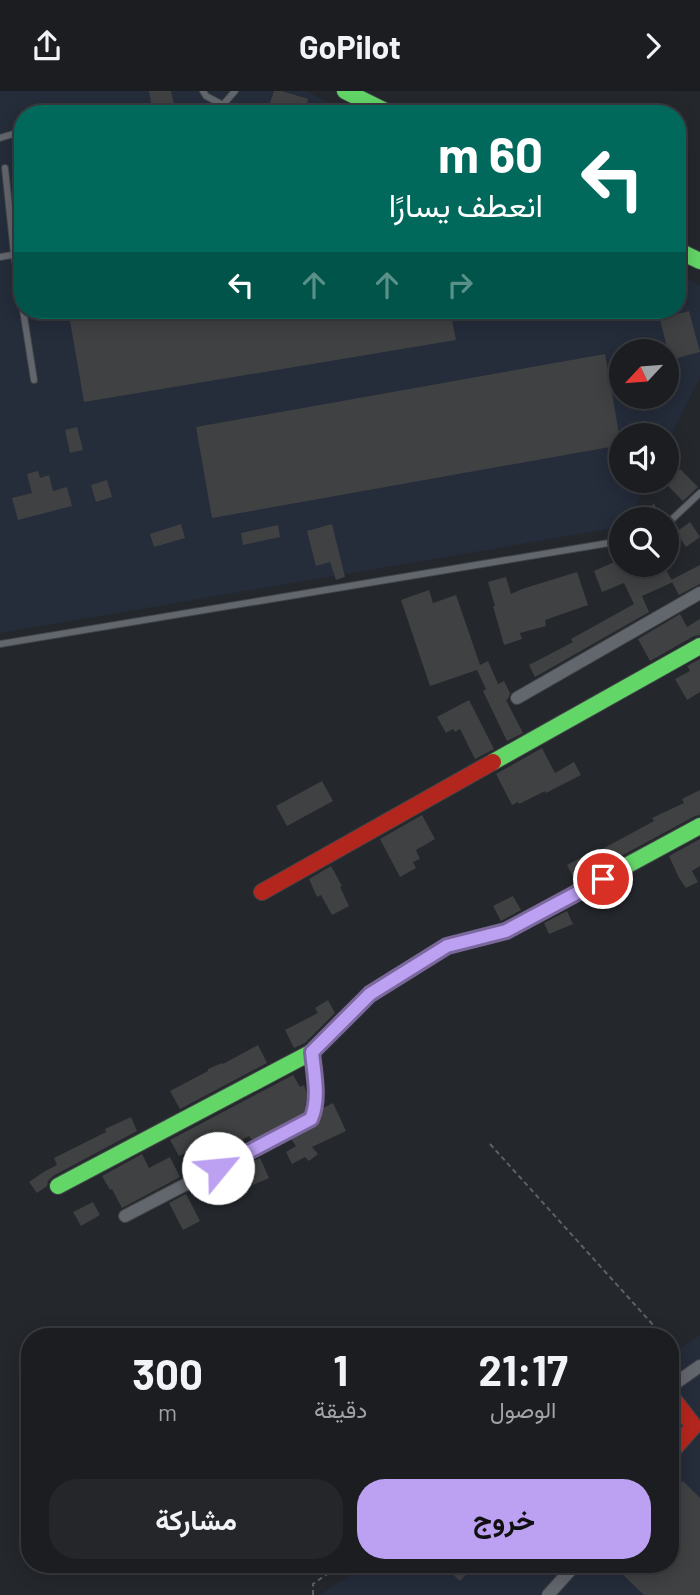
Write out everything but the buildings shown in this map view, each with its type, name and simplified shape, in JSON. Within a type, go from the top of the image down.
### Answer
[{"type":"street","points":[[345,91],[373,105]]},
{"type":"street","points":[[517,698],[700,593]]},
{"type":"street","points":[[262,892],[700,646]]},
{"type":"street","points":[[58,1186],[312,1052],[370,994],[447,946],[506,931],[700,826]]},
{"type":"street","points":[[125,1216],[311,1119],[316,1109],[312,1052]]},
{"type":"street","points":[[679,1381],[700,1366]]},
{"type":"street","points":[[679,1407],[694,1426],[679,1443]]},
{"type":"street","points":[[548,1595],[568,1573]]},
{"type":"lane","points":[[203,91],[206,96],[223,105],[235,91]]},
{"type":"lane","points":[[0,257],[14,254],[5,168]]},
{"type":"lane","points":[[25,319],[34,380]]},
{"type":"lane","points":[[679,513],[700,493]]},
{"type":"lane","points":[[0,645],[609,543]]},
{"type":"path","points":[[490,1144],[656,1328]]},
{"type":"path","points":[[313,1595],[313,1584],[329,1573]]},
{"type":"shaded area","points":[[0,91],[306,91],[334,105],[14,105],[14,319],[686,319],[686,278],[700,285],[700,378],[677,423],[609,423],[609,493],[642,493],[635,507],[609,507],[609,529],[0,633]]},
{"type":"shaded area","points":[[700,1335],[700,1595],[320,1595],[352,1573],[679,1573],[679,1349]]},
{"type":"traffic: fast","points":[[345,91],[373,105]]},
{"type":"traffic: fast","points":[[686,254],[700,261]]},
{"type":"traffic: fast","points":[[493,762],[700,646]]},
{"type":"traffic: fast","points":[[578,892],[700,826]]},
{"type":"traffic: fast","points":[[58,1186],[312,1052],[337,1027]]},
{"type":"traffic: slow","points":[[337,1027],[370,994],[447,946],[506,931],[578,892]]},
{"type":"traffic: jam","points":[[262,892],[493,762]]},
{"type":"traffic: jam","points":[[679,1407],[694,1426],[679,1443]]},
{"type":"route","points":[[218,1168],[311,1119],[316,1109],[312,1052],[370,994],[447,946],[506,931],[603,879]]}]
